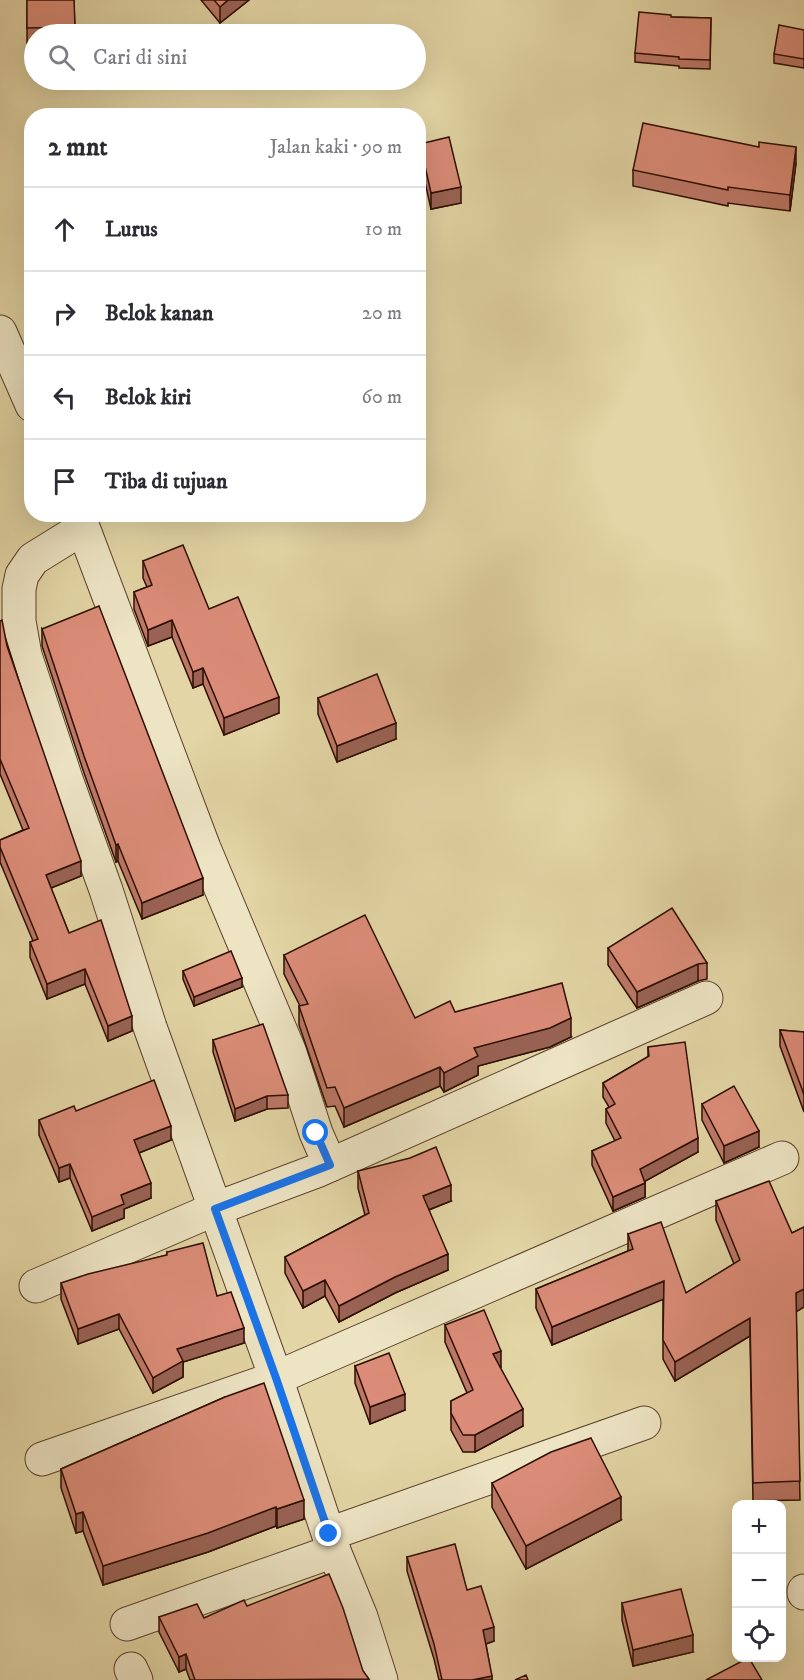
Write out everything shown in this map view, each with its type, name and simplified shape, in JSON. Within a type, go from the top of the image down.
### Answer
[{"type":"street","points":[[0,332],[24,387]]},
{"type":"street","points":[[79,522],[33,559],[22,575],[19,589],[19,621],[26,655],[150,1027],[276,1378],[332,1543],[361,1617],[381,1680]]},
{"type":"street","points":[[80,522],[204,848],[290,1053],[316,1133],[330,1165]]},
{"type":"street","points":[[36,1286],[215,1209],[330,1165],[706,998]]},
{"type":"street","points":[[42,1459],[276,1378],[782,1158]]},
{"type":"street","points":[[127,1624],[644,1423]]},
{"type":"building","points":[[27,0],[74,0],[75,24],[27,24]]},
{"type":"building","points":[[214,0],[228,0],[220,7]]},
{"type":"building","points":[[639,12],[671,15],[671,17],[711,18],[710,60],[679,59],[679,57],[635,53]]},
{"type":"building","points":[[779,25],[804,30],[804,59],[774,54]]},
{"type":"building","points":[[643,123],[759,147],[759,142],[796,147],[790,195],[728,187],[728,190],[633,170]]},
{"type":"building","points":[[449,137],[461,187],[431,193],[426,171],[426,143]]},
{"type":"building","points":[[183,545],[209,609],[238,597],[279,697],[224,718],[203,668],[193,672],[172,620],[148,630],[134,592],[152,585],[143,561]]},
{"type":"building","points":[[99,606],[203,878],[142,903],[118,844],[116,845],[42,629]]},
{"type":"building","points":[[2,620],[7,646],[81,861],[46,875],[69,933],[101,920],[132,1016],[108,1026],[85,969],[47,984],[30,942],[38,939],[0,847],[0,840],[29,828],[0,759],[0,621]]},
{"type":"building","points":[[377,674],[396,723],[337,746],[318,698]]},
{"type":"building","points":[[672,908],[707,963],[698,964],[637,992],[608,948]]},
{"type":"building","points":[[365,915],[415,1018],[450,1001],[455,1012],[562,983],[571,1018],[550,1028],[474,1048],[478,1056],[444,1073],[440,1067],[344,1108],[335,1087],[327,1088],[299,1006],[308,1004],[284,955]]},
{"type":"building","points":[[231,951],[242,978],[194,997],[183,971]]},
{"type":"building","points":[[263,1024],[288,1095],[267,1096],[235,1109],[213,1040]]},
{"type":"building","points":[[780,1030],[804,1032],[804,1095],[802,1089]]},
{"type":"building","points":[[685,1042],[698,1138],[640,1169],[645,1183],[613,1197],[592,1151],[621,1138],[606,1109],[615,1104],[603,1083],[649,1056],[648,1047]]},
{"type":"building","points":[[154,1080],[171,1126],[134,1140],[151,1183],[121,1195],[124,1204],[92,1217],[70,1164],[59,1168],[39,1120],[74,1106],[76,1111]]},
{"type":"building","points":[[734,1086],[759,1131],[724,1146],[702,1104]]},
{"type":"building","points":[[436,1147],[451,1185],[423,1196],[448,1254],[395,1277],[339,1306],[325,1280],[303,1291],[285,1257],[369,1213],[358,1171],[410,1158]]},
{"type":"building","points":[[769,1181],[792,1233],[804,1227],[804,1289],[796,1293],[800,1481],[753,1483],[750,1318],[675,1362],[663,1340],[664,1281],[552,1327],[536,1289],[633,1249],[628,1234],[661,1222],[686,1293],[740,1260],[716,1201]]},
{"type":"building","points":[[203,1243],[217,1296],[231,1292],[244,1328],[177,1349],[183,1361],[153,1378],[119,1314],[78,1329],[61,1283]]},
{"type":"building","points":[[484,1310],[501,1351],[493,1354],[523,1409],[475,1435],[463,1435],[451,1413],[451,1401],[473,1390],[445,1325]]},
{"type":"building","points":[[389,1353],[405,1394],[370,1407],[355,1366]]},
{"type":"building","points":[[264,1383],[304,1500],[277,1509],[276,1507],[208,1533],[103,1566],[83,1512],[76,1514],[61,1469],[225,1397]]},
{"type":"building","points":[[591,1438],[621,1497],[526,1546],[492,1483],[551,1452]]},
{"type":"building","points":[[455,1544],[467,1590],[481,1586],[494,1627],[483,1630],[492,1676],[472,1680],[442,1680],[434,1644],[407,1557]]},
{"type":"building","points":[[329,1574],[343,1608],[363,1671],[369,1679],[195,1680],[186,1654],[179,1657],[159,1617],[197,1604],[204,1618],[244,1600],[247,1606]]},
{"type":"building","points":[[681,1589],[693,1635],[633,1650],[622,1603]]},
{"type":"building","points":[[740,1662],[751,1662],[762,1680],[706,1680]]},
{"type":"building","points":[[526,1675],[528,1680],[515,1680]]},
{"type":"route","points":[[316,1133],[330,1165],[215,1209],[329,1534]]}]
